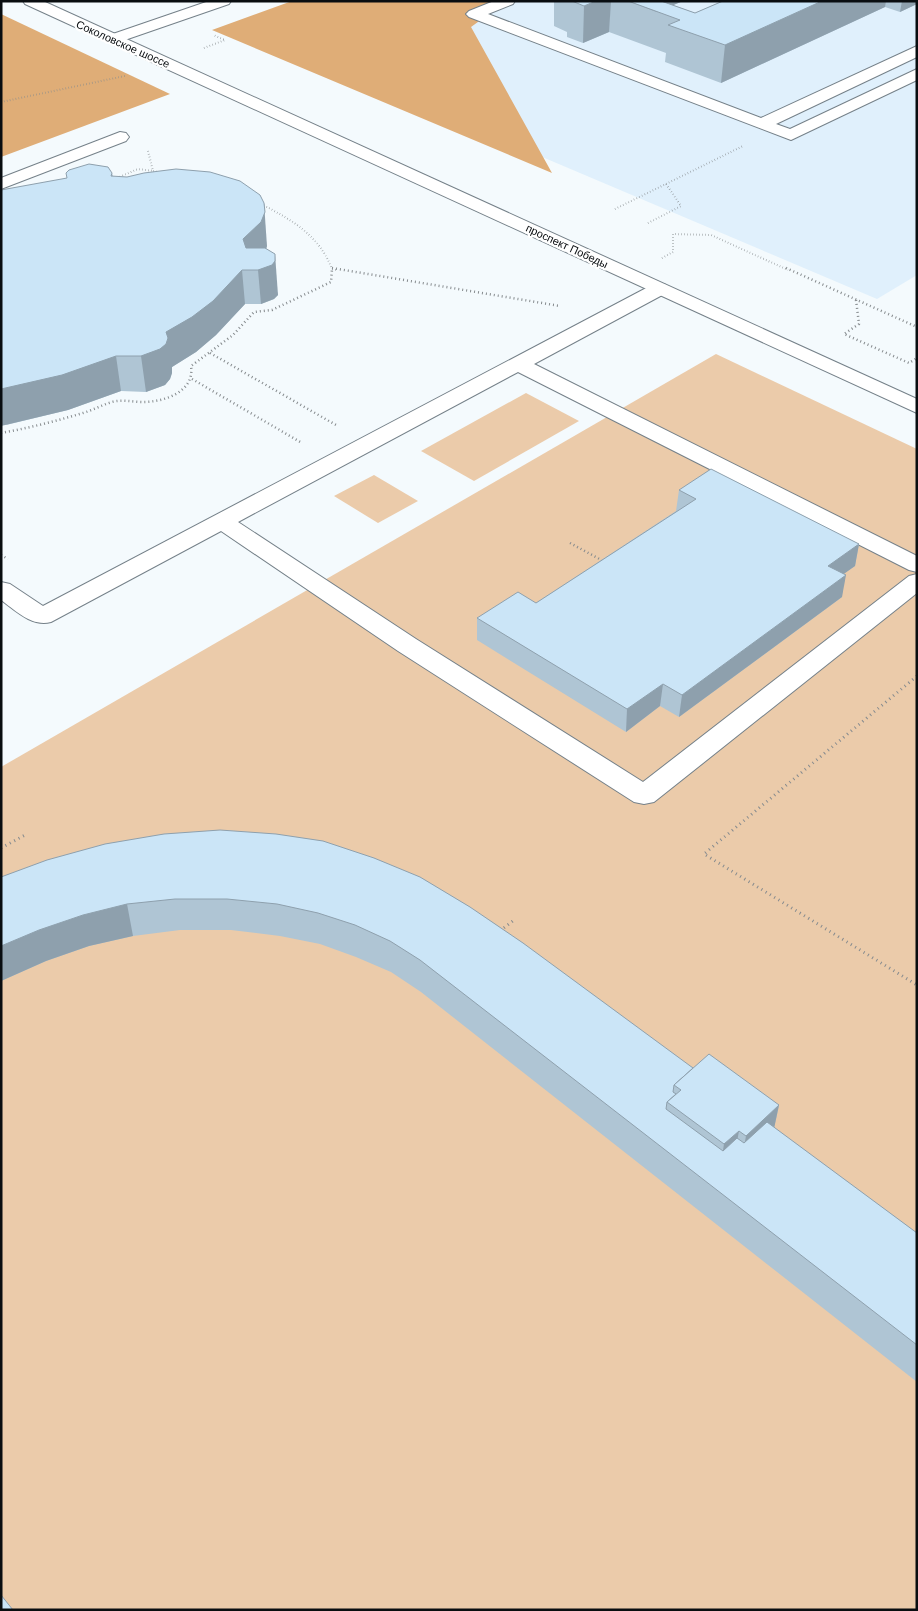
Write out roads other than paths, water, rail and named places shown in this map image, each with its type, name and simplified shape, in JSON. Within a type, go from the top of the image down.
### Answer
[{"type":"main road","name":"Соколовское шоссе","points":[[30,1],[216,86]]},
{"type":"main road","points":[[113,39],[224,1]]},
{"type":"main road","points":[[508,1],[474,14],[791,135],[917,74]]},
{"type":"main road","points":[[770,127],[917,51]]},
{"type":"main road","name":"проспект Победы","points":[[216,86],[917,407]]},
{"type":"main road","points":[[1,184],[120,137]]},
{"type":"main road","points":[[1,589],[42,617],[659,289]]},
{"type":"main road","points":[[518,364],[917,565]]},
{"type":"main road","points":[[222,522],[407,645],[644,795],[917,581]]}]
